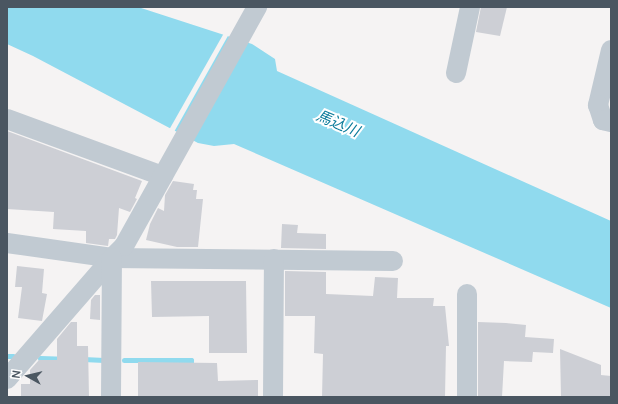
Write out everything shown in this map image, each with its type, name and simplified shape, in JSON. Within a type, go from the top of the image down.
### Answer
[{"type":"street","points":[[456,73],[470,7]]},
{"type":"street","points":[[7,379],[124,246],[252,14]]},
{"type":"street","points":[[611,50],[598,105],[603,120],[611,122]]},
{"type":"street","points":[[7,119],[167,169]]},
{"type":"street","points":[[7,243],[112,258],[393,261]]},
{"type":"street","points":[[111,397],[112,258]]},
{"type":"street","points":[[273,397],[274,259]]},
{"type":"street","points":[[466,397],[467,294]]},
{"type":"water","name":"馬込川","points":[[7,7],[138,7],[252,44],[275,59],[277,71],[611,221],[611,308],[234,144],[214,146],[198,143],[33,56],[7,44]]},
{"type":"pier","points":[[224,33],[229,34],[174,132],[169,130]]},
{"type":"building","points":[[481,7],[507,7],[500,36],[476,32]]},
{"type":"building","points":[[7,131],[142,181],[135,198],[137,199],[130,212],[119,208],[117,235],[115,239],[109,239],[108,246],[86,243],[86,231],[53,229],[54,212],[7,209]]},
{"type":"building","points":[[173,181],[194,184],[193,190],[197,190],[196,199],[203,199],[198,247],[177,247],[146,240],[150,224],[158,208],[164,211],[165,195]]},
{"type":"building","points":[[282,224],[298,225],[297,233],[326,234],[326,249],[281,248]]},
{"type":"building","points":[[17,266],[44,269],[42,293],[47,294],[42,321],[18,318],[22,287],[15,287]]},
{"type":"building","points":[[285,271],[326,272],[326,294],[373,296],[375,277],[398,278],[397,298],[434,298],[433,306],[445,306],[449,346],[446,346],[445,397],[322,397],[323,354],[314,353],[315,316],[285,316]]},
{"type":"building","points":[[151,281],[246,281],[247,353],[209,353],[209,316],[152,317]]},
{"type":"building","points":[[95,295],[100,295],[100,320],[90,319],[91,300]]},
{"type":"building","points":[[71,322],[77,322],[77,346],[88,346],[89,397],[21,397],[21,384],[30,384],[30,370],[39,360],[57,360],[57,339]]},
{"type":"building","points":[[478,322],[526,325],[525,337],[554,339],[553,353],[533,352],[532,362],[504,361],[502,397],[478,397]]},
{"type":"building","points":[[560,349],[601,365],[601,375],[611,376],[611,397],[561,397]]},
{"type":"building","points":[[138,362],[217,363],[218,381],[258,380],[258,397],[138,397]]},
{"type":"waterway","points":[[7,356],[13,356]]},
{"type":"waterway","points":[[40,358],[63,359]]},
{"type":"waterway","points":[[83,359],[104,360]]},
{"type":"waterway","points":[[124,360],[191,360],[191,368]]}]
